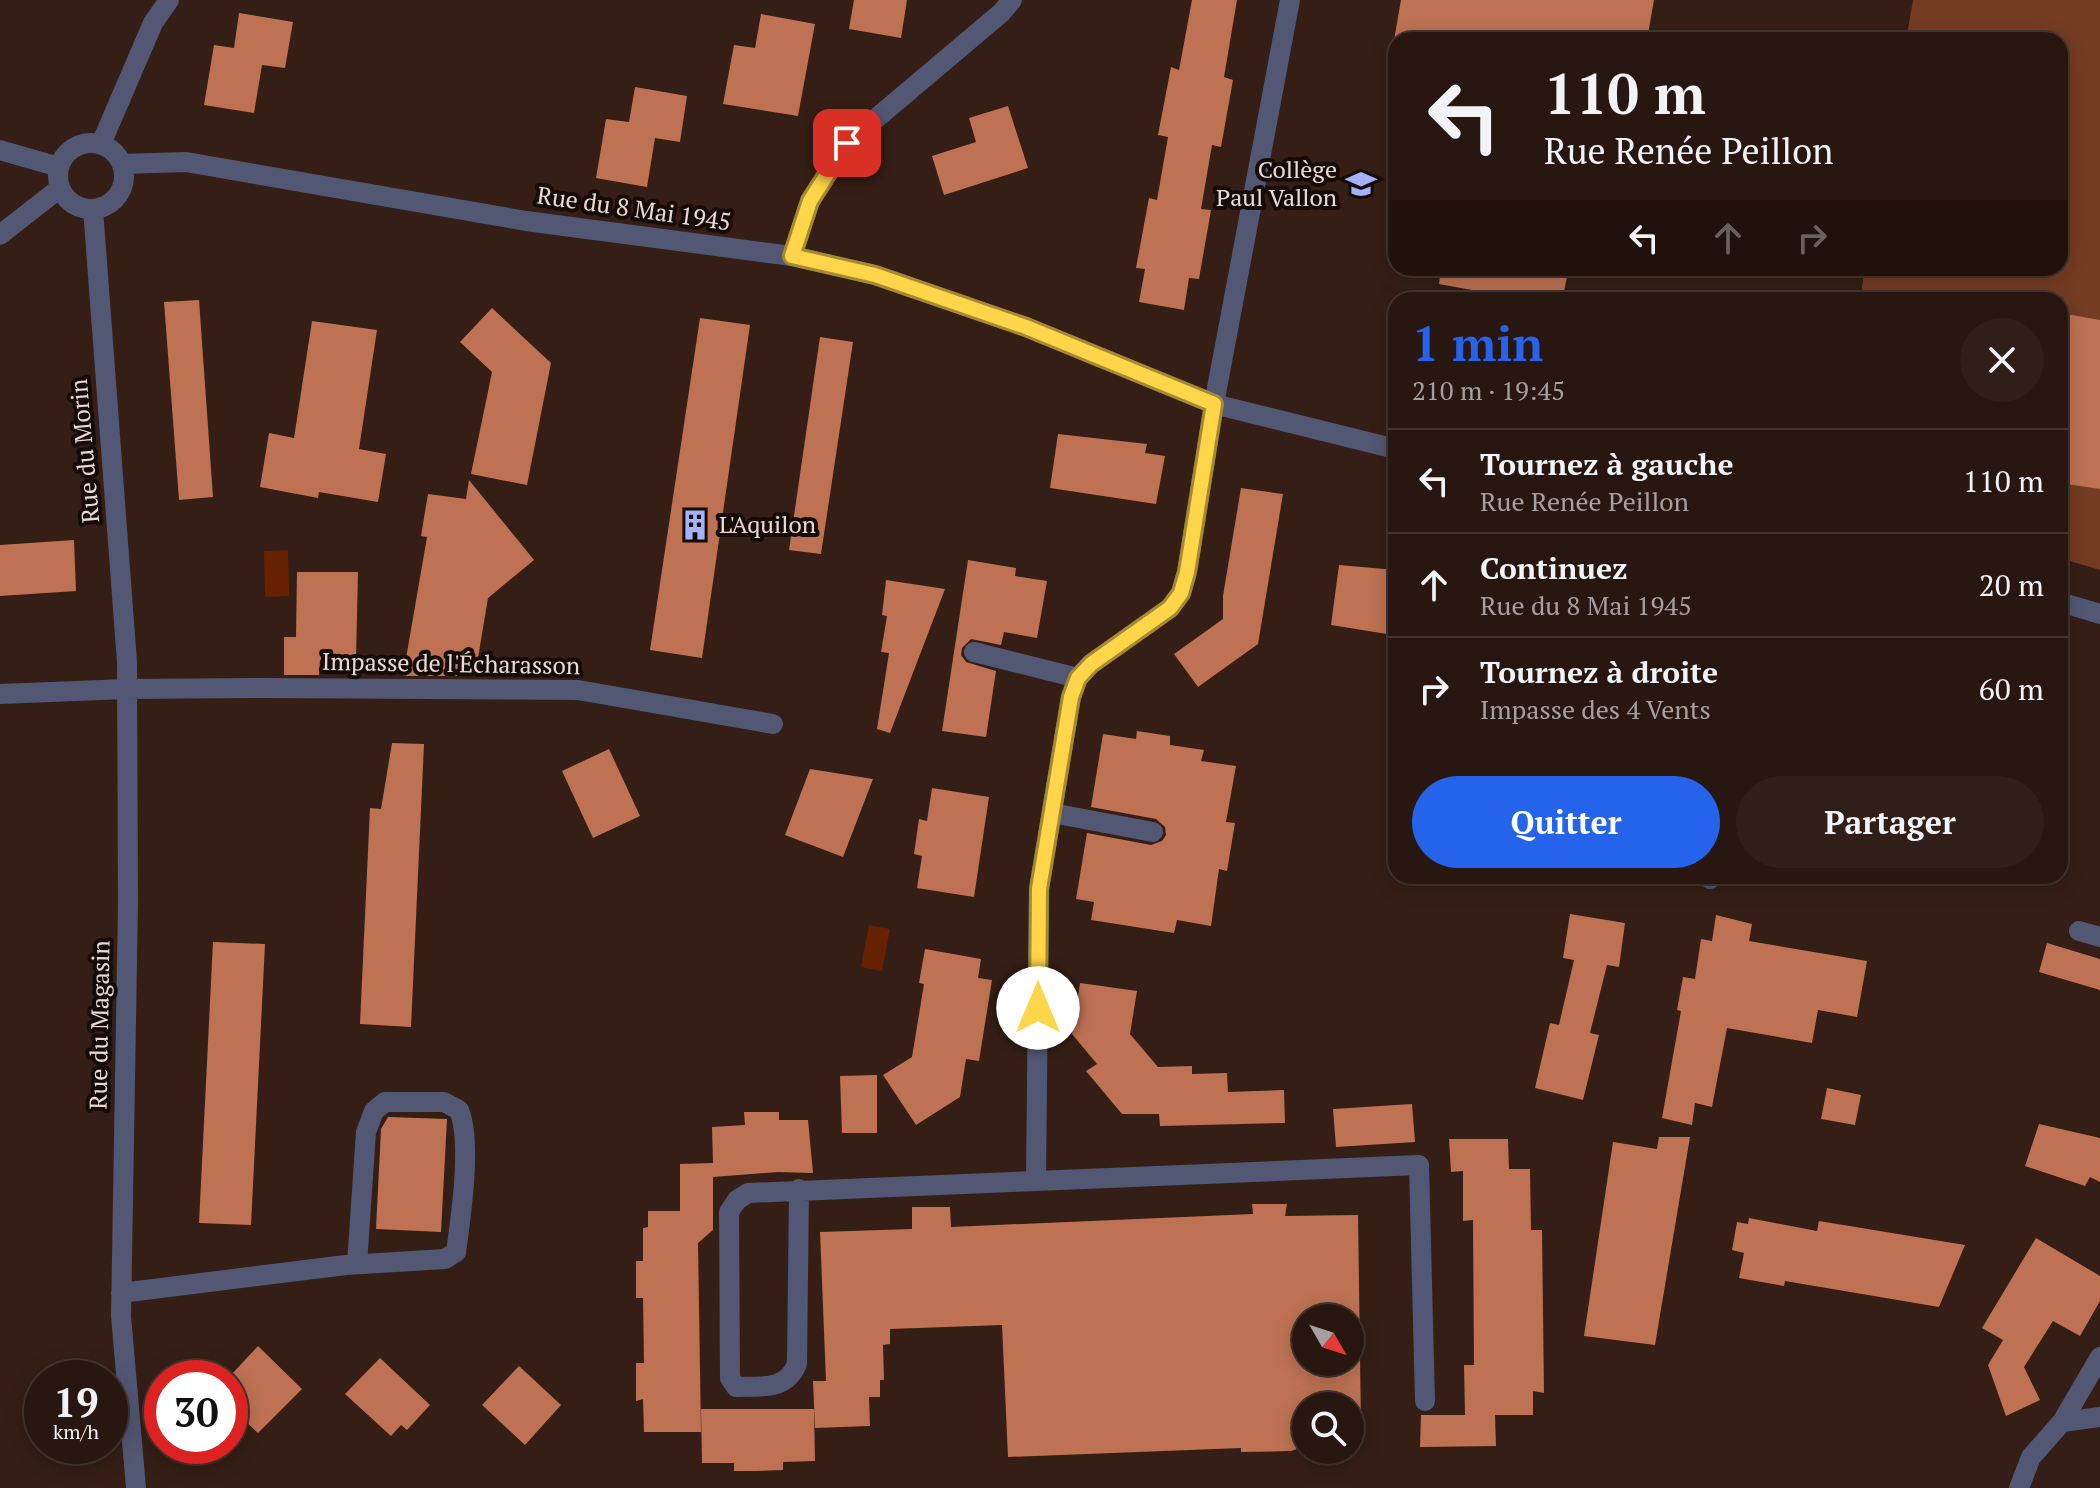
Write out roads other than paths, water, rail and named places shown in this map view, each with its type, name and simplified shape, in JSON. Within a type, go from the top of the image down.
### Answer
[{"type":"street","points":[[101,144],[153,23],[169,0]]},
{"type":"street","points":[[792,256],[810,201],[847,143],[1001,13],[1012,0]]},
{"type":"street","points":[[1036,1181],[1039,889],[1071,697],[1078,678],[1091,664],[1170,608],[1181,593],[1290,0]]},
{"type":"street","points":[[88,143],[101,144],[114,151],[122,164],[122,188],[116,199],[106,206],[80,208],[68,200],[60,188],[59,167],[75,147],[88,143]]},
{"type":"street","points":[[0,150],[59,167]]},
{"type":"street","name":"Rue du 8 Mai 1945","points":[[122,164],[186,162],[526,221],[792,256],[875,275],[1026,327],[1214,404],[1388,447]]},
{"type":"street","points":[[0,235],[60,188]]},
{"type":"street","name":"Rue du Morin","points":[[93,209],[126,630],[126,689]]},
{"type":"street","points":[[2068,604],[2100,614]]},
{"type":"street","points":[[974,652],[1078,678]]},
{"type":"street","points":[[0,694],[126,689]]},
{"type":"street","name":"Impasse de l'Écharasson","points":[[126,689],[578,690],[773,724]]},
{"type":"street","name":"Rue du Magasin","points":[[126,689],[128,902],[121,1293],[128,1421],[136,1488]]},
{"type":"street","points":[[1052,813],[1153,832]]},
{"type":"street","points":[[2079,931],[2100,937]]},
{"type":"street","points":[[121,1293],[357,1264],[445,1259],[456,1252],[465,1126],[459,1110],[444,1102],[385,1102],[374,1111],[366,1132],[357,1264]]},
{"type":"street","points":[[799,1189],[797,1364],[793,1375],[778,1386],[736,1387],[730,1378],[729,1212],[737,1200],[748,1193],[799,1189],[1419,1165],[1425,1401]]},
{"type":"street","points":[[2019,1488],[2031,1457],[2062,1422],[2100,1357]]},
{"type":"street","points":[[2062,1422],[2100,1417]]},
{"type":"place","name":"Collège Paul Vallon","points":[[1361,184]]},
{"type":"place","name":"L'Aquilon","points":[[695,525]]}]
